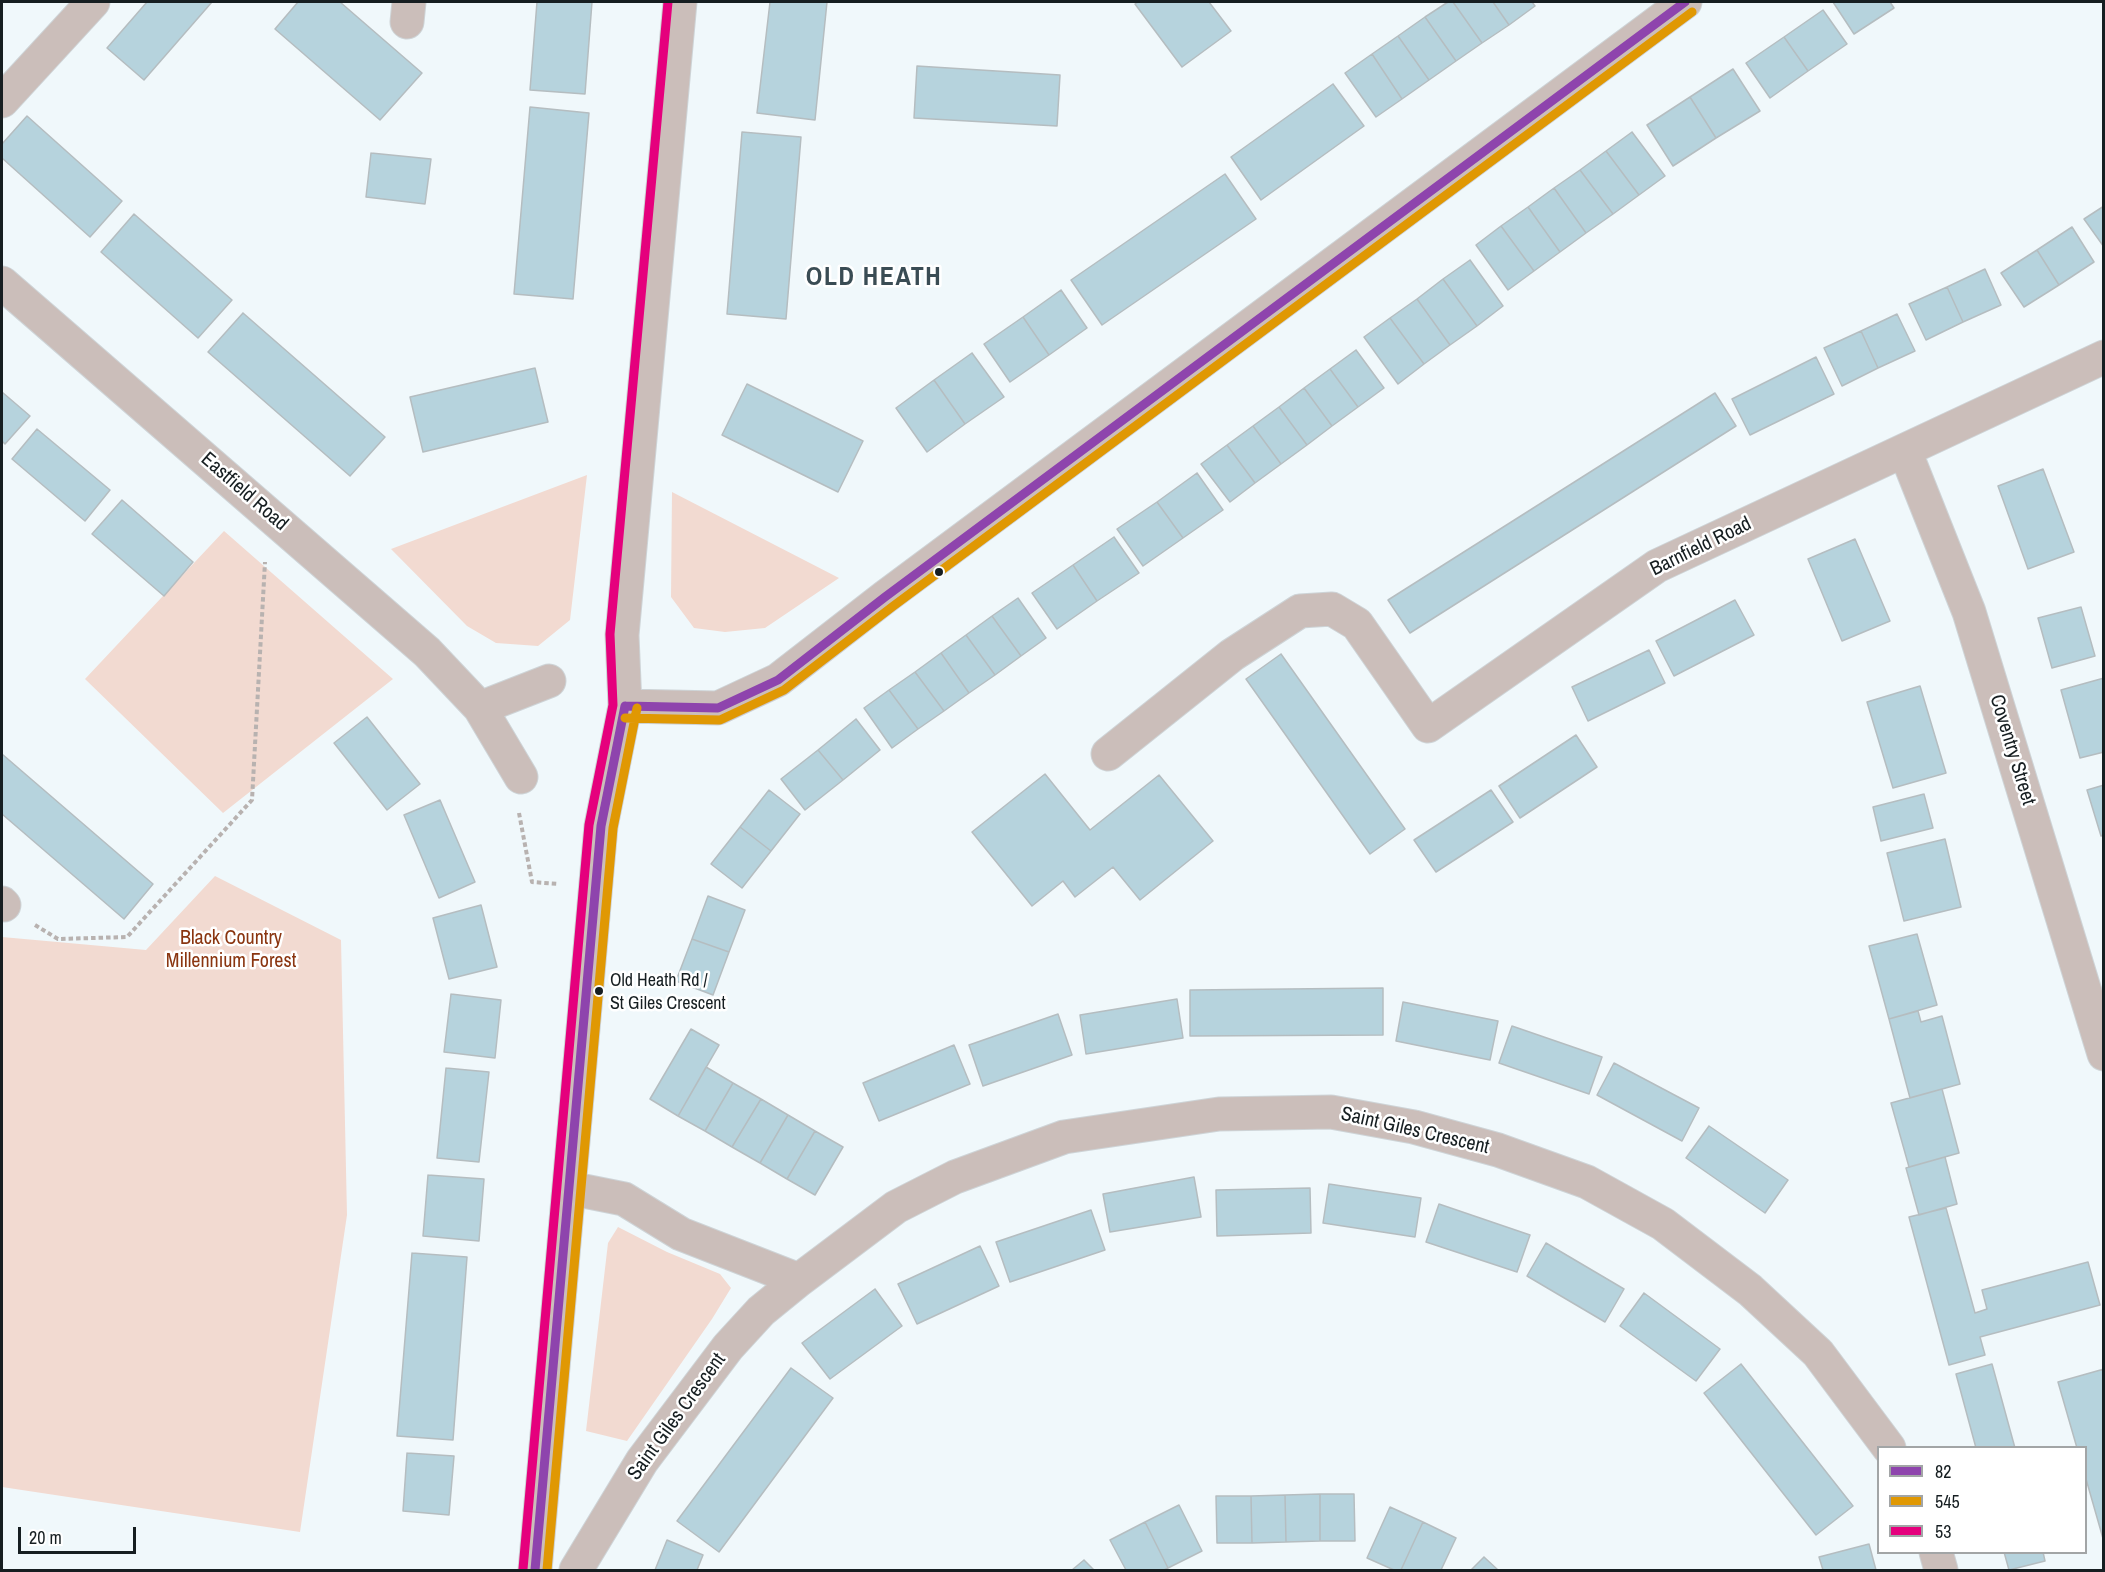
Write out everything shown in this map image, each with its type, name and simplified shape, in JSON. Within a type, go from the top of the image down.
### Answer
[{"type":"street","points":[[2,101],[93,2]]},
{"type":"street","points":[[535,1570],[601,826],[625,706],[622,635],[680,2]]},
{"type":"street","points":[[625,706],[718,708],[778,680],[885,597],[1685,2]]},
{"type":"street","name":"Eastfield Road","points":[[2,283],[427,652],[480,708],[521,777]]},
{"type":"street","name":"Barnfield Road","points":[[1108,754],[1232,655],[1300,610],[1332,609],[1357,624],[1428,726],[1657,566],[2103,357]]},
{"type":"street","name":"Coventry Street","points":[[1905,451],[1969,612],[2103,1054]]},
{"type":"street","points":[[480,708],[549,681]]},
{"type":"street","name":"Saint Giles Crescent","points":[[576,1570],[642,1461],[728,1347],[761,1311],[897,1207],[955,1177],[1064,1137],[1219,1114],[1331,1112],[1414,1128],[1498,1150],[1587,1182],[1663,1224],[1750,1290],[1818,1353],[1888,1446]]},
{"type":"street","points":[[569,1188],[624,1199],[681,1234],[799,1280]]},
{"type":"street","points":[[1937,1554],[1941,1570]]},
{"type":"path","points":[[3,904],[58,939],[127,937],[252,800],[268,513]]},
{"type":"path","points":[[521,777],[517,802],[532,882],[596,887]]},
{"type":"green space","points":[[587,475],[570,620],[538,646],[496,643],[467,626],[391,549]]},
{"type":"green space","points":[[672,492],[839,578],[765,628],[725,632],[694,628],[671,597]]},
{"type":"green space","points":[[224,531],[393,679],[223,813],[85,679]]},
{"type":"green space","name":"Black Country Millennium Forest","points":[[215,876],[341,940],[347,1215],[300,1532],[2,1487],[2,937],[146,950]]},
{"type":"green space","points":[[618,1227],[667,1252],[720,1274],[731,1288],[627,1441],[586,1431],[608,1243]]},
{"type":"building","points":[[147,2],[212,2],[144,80],[107,48]]},
{"type":"building","points":[[298,2],[340,2],[422,73],[380,120],[275,29]]},
{"type":"building","points":[[537,2],[592,2],[585,94],[530,90]]},
{"type":"building","points":[[770,2],[827,2],[815,120],[757,113]]},
{"type":"building","points":[[1138,2],[1209,2],[1231,31],[1182,67],[1135,4]]},
{"type":"building","points":[[1448,2],[1453,2],[1482,43],[1456,61],[1425,17]]},
{"type":"building","points":[[1453,2],[1493,2],[1509,25],[1482,43]]},
{"type":"building","points":[[1493,2],[1532,2],[1535,6],[1509,25]]},
{"type":"building","points":[[1833,2],[1890,2],[1894,8],[1854,34]]},
{"type":"building","points":[[1823,10],[1847,44],[1808,71],[1784,37]]},
{"type":"building","points":[[1425,17],[1456,61],[1429,80],[1398,36]]},
{"type":"building","points":[[1398,36],[1429,80],[1402,99],[1372,54]]},
{"type":"building","points":[[1784,37],[1808,71],[1770,98],[1746,63]]},
{"type":"building","points":[[1372,54],[1402,99],[1376,117],[1345,73]]},
{"type":"building","points":[[917,66],[1060,75],[1057,126],[914,118]]},
{"type":"building","points":[[1733,69],[1760,111],[1716,138],[1690,97]]},
{"type":"building","points":[[1333,84],[1364,126],[1261,200],[1231,157]]},
{"type":"building","points":[[1690,97],[1716,138],[1673,166],[1647,125]]},
{"type":"building","points":[[530,107],[589,113],[573,299],[514,294]]},
{"type":"building","points":[[27,116],[122,201],[90,237],[2,158],[2,144]]},
{"type":"building","points":[[742,132],[801,137],[786,319],[727,314]]},
{"type":"building","points":[[1632,132],[1665,176],[1639,195],[1606,151]]},
{"type":"building","points":[[1606,151],[1639,195],[1613,214],[1580,170]]},
{"type":"building","points":[[371,153],[431,159],[425,204],[366,197]]},
{"type":"building","points":[[1580,170],[1613,214],[1586,233],[1554,188]]},
{"type":"building","points":[[1225,174],[1256,219],[1102,325],[1071,280]]},
{"type":"building","points":[[1554,188],[1586,233],[1560,252],[1528,207]]},
{"type":"building","points":[[2104,206],[2104,247],[2084,219]]},
{"type":"building","points":[[1528,207],[1560,252],[1534,271],[1501,226]]},
{"type":"building","points":[[134,214],[232,300],[198,338],[101,252]]},
{"type":"building","points":[[1501,226],[1534,271],[1508,290],[1476,245]]},
{"type":"building","points":[[2072,227],[2094,262],[2059,285],[2037,250]]},
{"type":"building","points":[[2037,250],[2059,285],[2024,307],[2001,273]]},
{"type":"building","points":[[1470,260],[1503,306],[1477,326],[1443,279]]},
{"type":"building","points":[[1985,269],[2001,305],[1963,322],[1947,287]]},
{"type":"building","points":[[1443,279],[1477,326],[1450,345],[1417,299]]},
{"type":"building","points":[[1947,287],[1963,322],[1926,340],[1909,304]]},
{"type":"building","points":[[1061,290],[1087,328],[1049,355],[1023,317]]},
{"type":"building","points":[[1417,299],[1450,345],[1424,364],[1390,318]]},
{"type":"building","points":[[243,313],[385,437],[350,476],[208,352]]},
{"type":"building","points":[[1897,314],[1915,351],[1878,368],[1861,331]]},
{"type":"building","points":[[1023,317],[1049,355],[1010,382],[984,344]]},
{"type":"building","points":[[1390,318],[1424,364],[1398,384],[1364,337]]},
{"type":"building","points":[[1861,331],[1878,368],[1842,386],[1824,348]]},
{"type":"building","points":[[1356,350],[1384,388],[1358,407],[1330,369]]},
{"type":"building","points":[[972,353],[1004,397],[965,424],[934,380]]},
{"type":"building","points":[[1816,357],[1834,394],[1750,435],[1732,399]]},
{"type":"building","points":[[535,368],[548,422],[423,452],[410,397]]},
{"type":"building","points":[[1330,369],[1358,407],[1332,426],[1304,388]]},
{"type":"building","points":[[934,380],[965,424],[927,452],[896,408]]},
{"type":"building","points":[[747,384],[863,441],[838,492],[722,435]]},
{"type":"building","points":[[1304,388],[1332,426],[1307,445],[1279,407]]},
{"type":"building","points":[[2,392],[30,416],[5,444],[2,441]]},
{"type":"building","points":[[1715,393],[1736,426],[1410,633],[1388,600]]},
{"type":"building","points":[[1279,407],[1307,445],[1281,464],[1253,426]]},
{"type":"building","points":[[1253,426],[1281,464],[1255,483],[1227,445]]},
{"type":"building","points":[[37,429],[110,490],[85,521],[12,459]]},
{"type":"building","points":[[1227,445],[1255,483],[1230,502],[1201,464]]},
{"type":"building","points":[[2043,469],[2074,552],[2028,569],[1998,486]]},
{"type":"building","points":[[1197,473],[1223,510],[1183,538],[1157,502]]},
{"type":"building","points":[[122,500],[193,562],[164,596],[92,534]]},
{"type":"building","points":[[1157,502],[1183,538],[1143,566],[1117,529]]},
{"type":"building","points":[[1114,537],[1139,573],[1097,601],[1073,565]]},
{"type":"building","points":[[1855,539],[1890,621],[1842,641],[1808,559]]},
{"type":"building","points":[[1073,565],[1097,601],[1057,629],[1032,593]]},
{"type":"building","points":[[1018,598],[1046,638],[1021,656],[992,616]]},
{"type":"building","points":[[1735,600],[1754,635],[1674,676],[1656,641]]},
{"type":"building","points":[[2081,607],[2095,656],[2052,668],[2038,618]]},
{"type":"building","points":[[992,616],[1021,656],[995,675],[966,635]]},
{"type":"building","points":[[966,635],[995,675],[969,693],[941,653]]},
{"type":"building","points":[[1649,650],[1665,683],[1588,721],[1572,687]]},
{"type":"building","points":[[941,653],[969,693],[944,711],[915,672]]},
{"type":"building","points":[[1281,654],[1405,829],[1370,854],[1246,679]]},
{"type":"building","points":[[915,672],[944,711],[918,729],[889,690]]},
{"type":"building","points":[[2104,678],[2104,752],[2080,758],[2061,690]]},
{"type":"building","points":[[1920,686],[1946,773],[1893,788],[1867,702]]},
{"type":"building","points":[[889,690],[918,729],[892,748],[864,708]]},
{"type":"building","points":[[367,717],[420,784],[387,810],[334,743]]},
{"type":"building","points":[[856,719],[880,750],[843,780],[818,750]]},
{"type":"building","points":[[1576,735],[1597,767],[1520,818],[1499,786]]},
{"type":"building","points":[[818,750],[843,780],[805,810],[781,779]]},
{"type":"building","points":[[2,754],[153,884],[124,919],[2,814]]},
{"type":"building","points":[[1045,774],[1090,830],[1159,775],[1213,841],[1140,900],[1113,867],[1075,897],[1063,881],[1032,906],[972,832]]},
{"type":"building","points":[[2104,785],[2104,835],[2101,836],[2087,790]]},
{"type":"building","points":[[769,790],[800,814],[771,851],[740,827]]},
{"type":"building","points":[[1491,790],[1513,822],[1436,872],[1414,840]]},
{"type":"building","points":[[1924,794],[1933,828],[1881,841],[1873,807]]},
{"type":"building","points":[[440,800],[475,882],[439,898],[404,815]]},
{"type":"building","points":[[740,827],[771,851],[742,888],[711,864]]},
{"type":"building","points":[[1945,839],[1961,907],[1904,921],[1887,853]]},
{"type":"building","points":[[708,896],[745,910],[729,952],[692,939]]},
{"type":"building","points":[[481,905],[497,967],[449,979],[433,918]]},
{"type":"building","points":[[1917,934],[1937,1005],[1889,1019],[1869,946]]},
{"type":"building","points":[[692,939],[729,952],[713,995],[676,981]]},
{"type":"building","points":[[1383,988],[1383,1035],[1190,1036],[1190,990]]},
{"type":"building","points":[[451,994],[501,1000],[495,1058],[444,1052]]},
{"type":"building","points":[[1177,999],[1183,1038],[1086,1054],[1080,1015]]},
{"type":"building","points":[[1403,1002],[1498,1021],[1490,1060],[1396,1041]]},
{"type":"building","points":[[1918,1011],[1921,1022],[1942,1016],[1960,1084],[1910,1098],[1889,1019]]},
{"type":"building","points":[[1058,1014],[1072,1055],[983,1086],[969,1045]]},
{"type":"building","points":[[1512,1026],[1602,1057],[1589,1094],[1499,1063]]},
{"type":"building","points":[[691,1029],[719,1045],[678,1116],[650,1099]]},
{"type":"building","points":[[954,1045],[970,1084],[879,1121],[863,1083]]},
{"type":"building","points":[[1614,1063],[1699,1108],[1682,1141],[1597,1095]]},
{"type":"building","points":[[706,1067],[733,1083],[705,1131],[678,1116]]},
{"type":"building","points":[[446,1068],[489,1072],[479,1162],[437,1158]]},
{"type":"building","points":[[733,1083],[761,1099],[732,1147],[705,1131]]},
{"type":"building","points":[[1942,1089],[1959,1153],[1909,1167],[1891,1103]]},
{"type":"building","points":[[761,1099],[788,1115],[760,1163],[732,1147]]},
{"type":"building","points":[[788,1115],[815,1131],[787,1179],[760,1163]]},
{"type":"building","points":[[1709,1126],[1788,1180],[1765,1213],[1686,1158]]},
{"type":"building","points":[[815,1131],[843,1147],[815,1195],[787,1179]]},
{"type":"building","points":[[1945,1157],[1957,1204],[1919,1215],[1906,1168]]},
{"type":"building","points":[[428,1175],[484,1179],[479,1241],[423,1236]]},
{"type":"building","points":[[1194,1177],[1201,1217],[1110,1232],[1103,1194]]},
{"type":"building","points":[[1329,1184],[1421,1198],[1415,1237],[1323,1223]]},
{"type":"building","points":[[1310,1188],[1311,1233],[1217,1236],[1216,1190]]},
{"type":"building","points":[[1439,1204],[1530,1235],[1517,1272],[1426,1242]]},
{"type":"building","points":[[1946,1208],[1975,1313],[1987,1309],[1982,1290],[2088,1262],[2100,1305],[1980,1337],[1985,1355],[1949,1365],[1909,1217]]},
{"type":"building","points":[[1091,1210],[1105,1250],[1010,1282],[996,1242]]},
{"type":"building","points":[[1546,1243],[1624,1289],[1605,1322],[1527,1276]]},
{"type":"building","points":[[980,1246],[999,1286],[917,1324],[898,1284]]},
{"type":"building","points":[[412,1253],[467,1257],[453,1440],[397,1436]]},
{"type":"building","points":[[875,1289],[902,1326],[830,1379],[802,1343]]},
{"type":"building","points":[[1644,1293],[1720,1349],[1696,1381],[1620,1326]]},
{"type":"building","points":[[1741,1364],[1853,1506],[1816,1535],[1704,1393]]},
{"type":"building","points":[[1992,1364],[2014,1446],[1975,1446],[1956,1374]]},
{"type":"building","points":[[791,1368],[833,1398],[719,1552],[677,1521]]},
{"type":"building","points":[[2104,1369],[2104,1542],[2087,1482],[2087,1446],[2076,1446],[2058,1382]]},
{"type":"building","points":[[407,1453],[454,1456],[449,1515],[403,1511]]},
{"type":"building","points":[[1320,1494],[1354,1494],[1355,1541],[1320,1541]]},
{"type":"building","points":[[1320,1494],[1320,1541],[1286,1542],[1285,1495]]},
{"type":"building","points":[[1285,1495],[1286,1542],[1252,1543],[1251,1496]]},
{"type":"building","points":[[1216,1496],[1251,1496],[1252,1543],[1217,1543]]},
{"type":"building","points":[[1179,1505],[1202,1551],[1168,1568],[1145,1522]]},
{"type":"building","points":[[1390,1507],[1423,1522],[1401,1570],[1394,1570],[1367,1558]]},
{"type":"building","points":[[1145,1522],[1168,1568],[1164,1570],[1126,1570],[1110,1540]]},
{"type":"building","points":[[1423,1522],[1456,1538],[1441,1570],[1401,1570]]},
{"type":"building","points":[[667,1540],[703,1555],[697,1570],[655,1570]]},
{"type":"building","points":[[1869,1544],[1876,1570],[1823,1570],[1819,1557]]},
{"type":"building","points":[[2005,1554],[2043,1554],[2045,1561],[2009,1570]]},
{"type":"building","points":[[1484,1557],[1498,1570],[1471,1570]]},
{"type":"building","points":[[1084,1560],[1094,1570],[1072,1570]]},
{"type":"transit line","name":"53","points":[[523,1569],[589,825],[613,705],[610,634],[668,2]]},
{"type":"transit line","name":"82","points":[[625,706],[718,708],[778,680],[885,597],[1685,2]]},
{"type":"transit line","name":"545","points":[[625,718],[720,720],[784,690],[892,607],[1692,12]]},
{"type":"transit line","name":"82","points":[[535,1570],[601,826],[625,706]]},
{"type":"transit line","name":"545","points":[[547,1570],[613,828],[637,708]]},
{"type":"place","name":"Old Heath Rd / St Giles Crescent","points":[[599,991]]},
{"type":"district","name":"OLD HEATH","points":[[874,278]]}]
